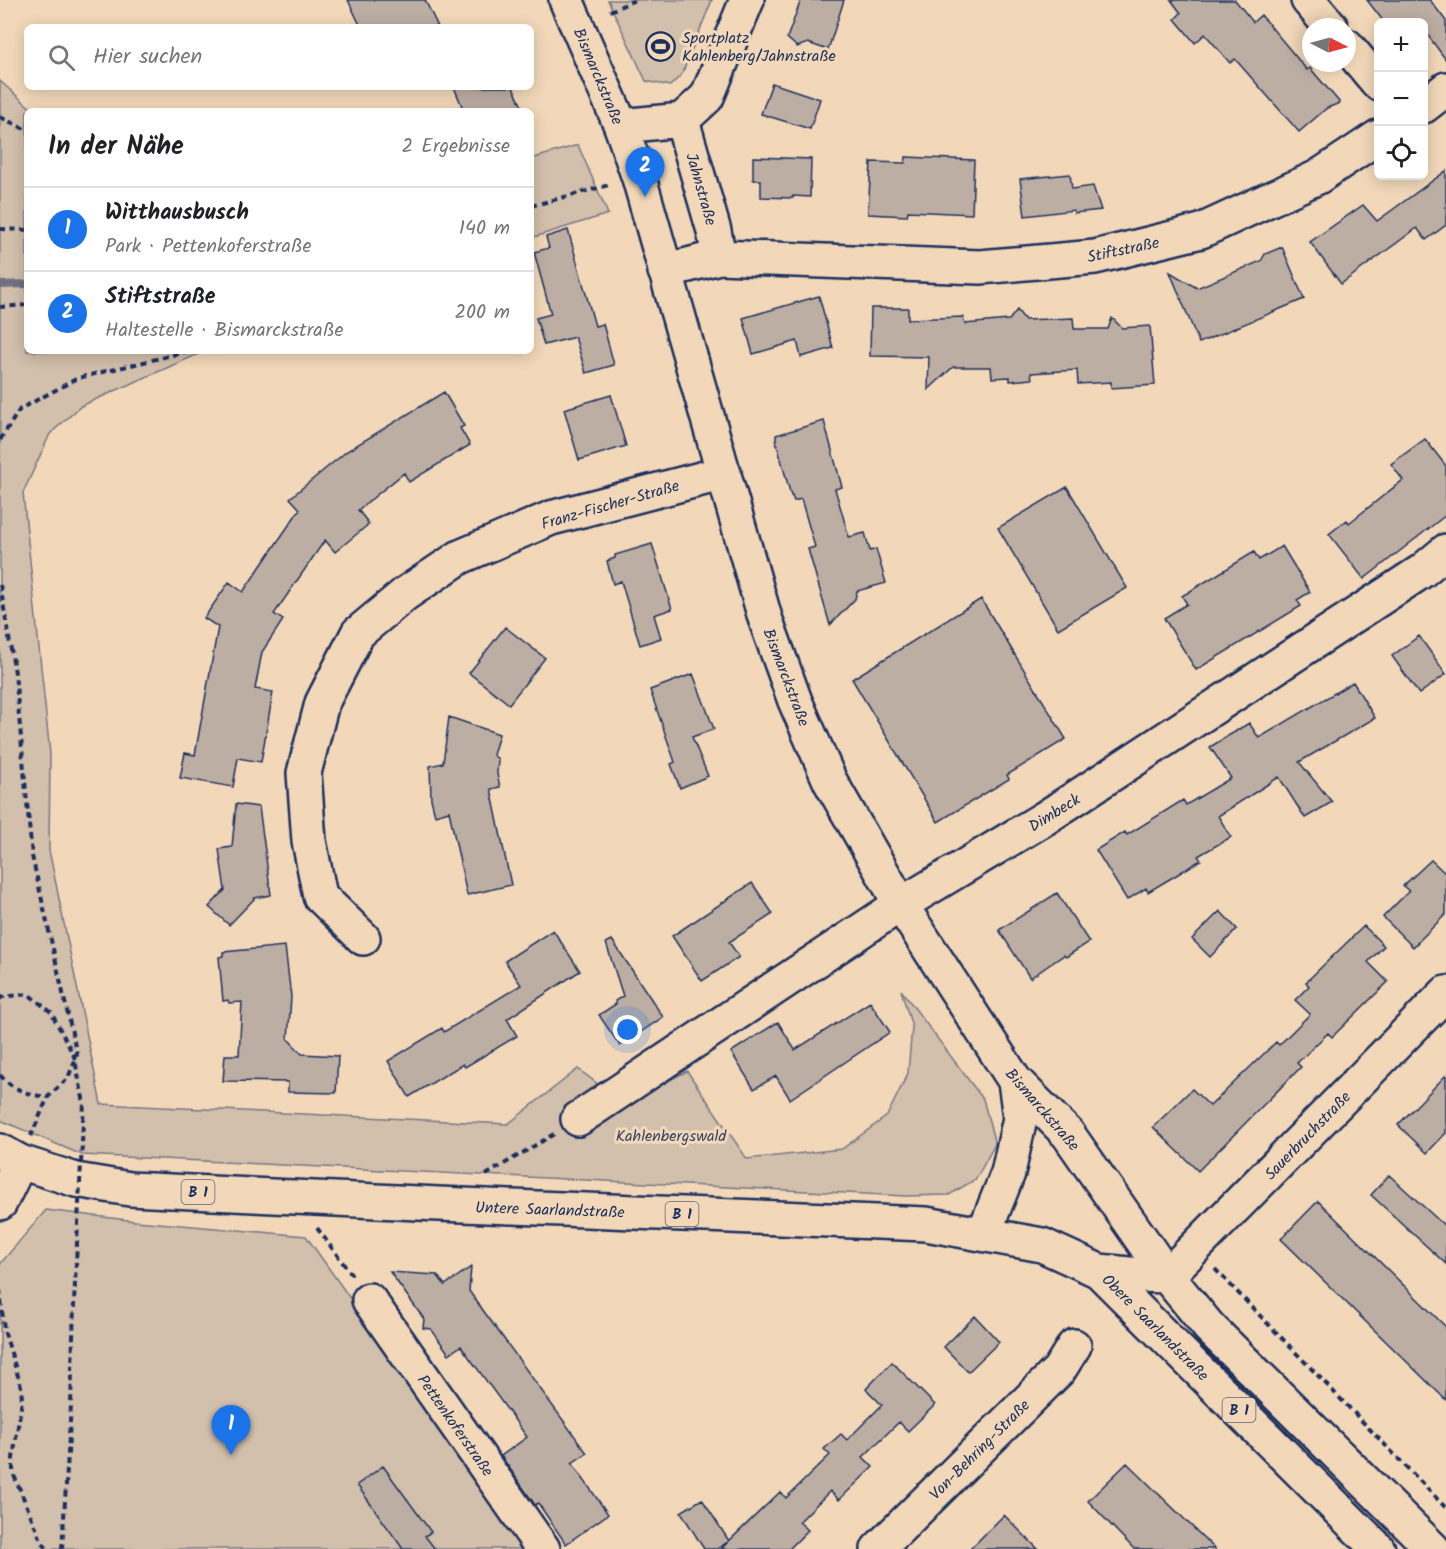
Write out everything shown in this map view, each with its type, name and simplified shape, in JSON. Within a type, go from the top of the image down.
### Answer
[{"type":"street","name":"Bismarckstraße","points":[[566,0],[621,126],[639,178],[765,618],[795,701],[830,781],[901,905],[1015,1081],[1068,1134],[1167,1276]]},
{"type":"street","points":[[621,126],[682,120],[707,97],[747,0]]},
{"type":"street","points":[[1308,0],[1323,18]]},
{"type":"street","points":[[1356,57],[1374,78]]},
{"type":"street","points":[[1428,103],[1446,89]]},
{"type":"street","name":"Jahnstraße","points":[[682,120],[714,231],[719,257]]},
{"type":"street","name":"Stiftstraße","points":[[665,271],[719,257],[980,267],[1095,257],[1201,231],[1318,177],[1374,140]]},
{"type":"street","name":"Franz-Fischer-Straße","points":[[363,939],[320,896],[309,841],[304,773],[322,703],[358,633],[405,594],[460,557],[551,518],[724,473]]},
{"type":"street","name":"Dimbeck","points":[[578,1119],[901,905],[1045,818],[1422,571],[1446,551]]},
{"type":"street","name":"Sauerbruchstraße","points":[[1167,1276],[1446,993]]},
{"type":"street","points":[[984,1233],[1008,1173],[1020,1118],[1015,1081]]},
{"type":"street","points":[[0,1203],[10,1156]]},
{"type":"street","name":"Untere Saarlandstraße","points":[[10,1156],[76,1180],[130,1189],[926,1224],[1042,1245],[1099,1271]]},
{"type":"street","name":"Obere Saarlandstraße","points":[[1099,1271],[1167,1276]]},
{"type":"street","name":"Obere Saarlandstraße","points":[[1099,1271],[1378,1549]]},
{"type":"street","name":"B 1","points":[[1167,1276],[1209,1327],[1432,1549]]},
{"type":"street","name":"Pettenkoferstraße","points":[[369,1300],[543,1549]]},
{"type":"street","name":"Von-Behring-Straße","points":[[878,1549],[1059,1370],[1074,1346]]},
{"type":"path","points":[[610,12],[635,0]]},
{"type":"path","points":[[0,117],[24,129]]},
{"type":"path","points":[[534,205],[639,178]]},
{"type":"path","points":[[0,229],[24,230]]},
{"type":"path","points":[[0,308],[24,305]]},
{"type":"path","points":[[0,440],[20,409],[78,378],[177,354]]},
{"type":"path","points":[[0,585],[15,673],[32,856],[77,1055],[68,1078],[48,1097],[10,1156]]},
{"type":"path","points":[[0,999],[28,994],[51,1012],[74,1056],[84,1103],[71,1405],[62,1549]]},
{"type":"path","points":[[0,1075],[28,1094],[48,1097]]},
{"type":"path","points":[[479,1180],[578,1119]]},
{"type":"path","points":[[289,1196],[330,1244],[369,1300]]},
{"type":"path","points":[[1195,1249],[1446,1508]]},
{"type":"path","points":[[0,1290],[4,1330],[21,1386],[22,1400],[13,1458],[13,1473],[40,1540],[47,1549]]},
{"type":"green space","name":"Sportplatz Kahlenberg/Jahnstraße","points":[[608,0],[712,0],[682,74],[670,86],[646,81]]},
{"type":"green space","name":"Kahlenbergswald","points":[[0,81],[31,108],[24,108],[24,354],[198,354],[81,406],[50,434],[23,493],[50,754],[49,850],[101,1104],[508,1124],[578,1069],[624,1104],[687,1071],[747,1159],[842,1149],[887,1116],[908,1073],[912,1027],[901,990],[983,1099],[995,1144],[976,1179],[949,1195],[906,1196],[82,1155],[0,1120]]},
{"type":"green space","points":[[578,145],[608,214],[534,237],[534,158]]},
{"type":"green space","points":[[46,1210],[136,1221],[306,1236],[530,1549],[0,1549],[0,1264]]},
{"type":"building","points":[[348,0],[425,0],[437,24],[360,24]]},
{"type":"building","points":[[801,0],[844,0],[828,50],[808,43],[797,47],[787,38]]},
{"type":"building","points":[[1171,0],[1235,0],[1253,22],[1261,15],[1302,64],[1302,72],[1313,72],[1340,103],[1327,108],[1299,132],[1235,59],[1230,63],[1205,34],[1195,43],[1175,19],[1181,13]]},
{"type":"building","points":[[1367,0],[1430,0],[1446,21],[1446,60],[1428,35],[1428,18],[1381,18]]},
{"type":"building","points":[[772,83],[820,99],[810,129],[761,114]]},
{"type":"building","points":[[455,90],[514,90],[523,108],[463,108]]},
{"type":"building","points":[[753,157],[811,159],[810,197],[761,197],[761,180],[753,180]]},
{"type":"building","points":[[906,157],[974,160],[972,214],[908,211],[907,216],[868,214],[871,162],[905,163]]},
{"type":"building","points":[[1446,171],[1446,225],[1426,240],[1417,228],[1341,284],[1310,242],[1363,205],[1377,221]]},
{"type":"building","points":[[1070,174],[1072,189],[1093,186],[1101,210],[1074,213],[1074,210],[1025,216],[1020,179]]},
{"type":"building","points":[[568,230],[595,326],[603,324],[614,365],[586,373],[575,337],[544,345],[536,318],[551,314],[534,252],[549,248],[546,237]]},
{"type":"building","points":[[1282,247],[1304,299],[1199,343],[1170,272],[1197,288],[1261,261],[1265,254]]},
{"type":"building","points":[[819,296],[833,348],[801,357],[797,341],[753,354],[743,318]]},
{"type":"building","points":[[871,308],[908,308],[908,319],[963,317],[965,324],[1009,320],[1017,310],[1025,320],[1073,318],[1074,329],[1108,329],[1112,318],[1122,328],[1150,326],[1155,385],[1111,388],[1111,382],[1078,384],[1077,370],[1031,373],[1032,379],[1010,381],[1010,377],[992,378],[991,367],[953,367],[928,390],[929,357],[870,356]]},
{"type":"building","points":[[444,392],[464,426],[460,428],[470,445],[409,482],[404,473],[358,510],[369,524],[335,552],[325,540],[274,614],[283,620],[262,652],[255,689],[273,692],[261,762],[238,758],[233,787],[180,778],[185,753],[195,755],[218,627],[204,618],[229,582],[243,592],[300,509],[290,498],[347,451]]},
{"type":"building","points":[[611,395],[626,446],[579,460],[564,409]]},
{"type":"building","points":[[824,421],[842,487],[835,489],[849,537],[865,533],[870,551],[876,549],[886,583],[857,591],[855,599],[830,625],[808,549],[815,547],[801,499],[794,501],[791,496],[776,441],[776,435]]},
{"type":"building","points":[[1425,439],[1446,466],[1446,515],[1364,579],[1329,534],[1347,520],[1349,523],[1403,480],[1391,464]]},
{"type":"building","points":[[1067,487],[1127,588],[1058,629],[998,528]]},
{"type":"building","points":[[652,544],[672,609],[654,615],[661,638],[640,645],[621,581],[613,584],[607,561],[615,558],[615,555]]},
{"type":"building","points":[[1282,546],[1310,592],[1297,600],[1301,606],[1196,670],[1164,618],[1187,604],[1182,596],[1254,552],[1259,560]]},
{"type":"building","points":[[981,599],[1066,739],[1007,775],[1009,779],[938,822],[852,679]]},
{"type":"building","points":[[505,627],[545,658],[509,704],[469,673]]},
{"type":"building","points":[[1419,636],[1446,674],[1419,694],[1392,656]]},
{"type":"building","points":[[693,674],[714,729],[692,737],[708,776],[680,788],[671,764],[675,762],[650,690]]},
{"type":"building","points":[[1353,682],[1375,718],[1299,762],[1332,802],[1305,818],[1279,777],[1218,816],[1231,837],[1198,856],[1201,860],[1173,877],[1148,892],[1146,888],[1127,900],[1096,850],[1125,832],[1127,835],[1183,800],[1186,805],[1231,778],[1210,747],[1249,723],[1259,738]]},
{"type":"building","points":[[449,717],[499,734],[493,755],[498,759],[497,774],[500,787],[491,789],[511,885],[467,895],[449,811],[435,815],[431,799],[430,766],[443,763]]},
{"type":"building","points":[[236,804],[259,807],[271,895],[255,898],[229,925],[209,907],[225,890],[219,849],[232,847]]},
{"type":"building","points":[[1431,860],[1446,874],[1446,914],[1413,947],[1383,917],[1409,891],[1403,886]]},
{"type":"building","points":[[752,883],[773,914],[729,942],[739,957],[702,981],[672,936]]},
{"type":"building","points":[[1057,893],[1089,942],[1066,957],[1064,955],[1030,978],[999,930]]},
{"type":"building","points":[[1220,911],[1237,929],[1210,957],[1192,939]]},
{"type":"building","points":[[1364,926],[1384,946],[1368,962],[1388,982],[1332,1037],[1328,1033],[1297,1063],[1301,1067],[1198,1171],[1153,1127],[1192,1089],[1210,1106],[1276,1042],[1279,1045],[1310,1014],[1295,1000],[1309,986],[1306,982]]},
{"type":"building","points":[[553,930],[580,971],[507,1019],[517,1036],[465,1067],[463,1064],[409,1097],[388,1061],[442,1028],[444,1032],[521,985],[505,961]]},
{"type":"building","points":[[612,940],[663,1017],[620,1046],[599,1015],[616,1004],[615,1001],[623,996],[606,943]]},
{"type":"building","points":[[285,946],[291,997],[288,1039],[302,1054],[338,1056],[336,1093],[288,1092],[288,1082],[223,1081],[225,1055],[239,1055],[242,1002],[223,1001],[219,957],[223,956],[223,952]]},
{"type":"building","points":[[870,1002],[890,1032],[790,1099],[776,1076],[754,1089],[731,1052],[778,1022],[795,1050]]},
{"type":"building","points":[[1446,1075],[1446,1133],[1427,1153],[1398,1125]]},
{"type":"building","points":[[1389,1175],[1446,1227],[1446,1264],[1371,1195]]},
{"type":"building","points":[[1318,1201],[1446,1327],[1446,1400],[1281,1239]]},
{"type":"building","points":[[471,1267],[469,1291],[587,1453],[572,1463],[608,1514],[566,1544],[538,1503],[535,1505],[501,1456],[527,1437],[461,1346],[449,1354],[431,1329],[423,1328],[424,1319],[390,1272],[437,1275],[445,1285]]},
{"type":"building","points":[[975,1316],[999,1342],[968,1372],[944,1347]]},
{"type":"building","points":[[892,1362],[935,1405],[908,1431],[899,1422],[863,1457],[873,1467],[839,1500],[830,1491],[799,1522],[808,1530],[789,1549],[721,1549],[728,1542],[717,1549],[704,1549],[681,1512],[702,1499],[729,1541],[780,1492],[786,1498],[830,1455],[824,1449],[841,1434],[847,1440],[882,1405],[866,1389]]},
{"type":"building","points":[[1127,1463],[1215,1549],[1134,1549],[1088,1501]]},
{"type":"building","points":[[383,1466],[431,1532],[425,1536],[435,1549],[403,1549],[357,1485]]},
{"type":"building","points":[[1004,1515],[1038,1549],[970,1549]]},
{"type":"waterway","points":[[0,285],[24,284]]},
{"type":"place","name":"Sportplatz Kahlenberg/Jahnstraße","points":[[661,46]]},
{"type":"place","name":"Stiftstraße","points":[[645,197]]},
{"type":"place","name":"Witthausbusch","points":[[231,1455]]}]
